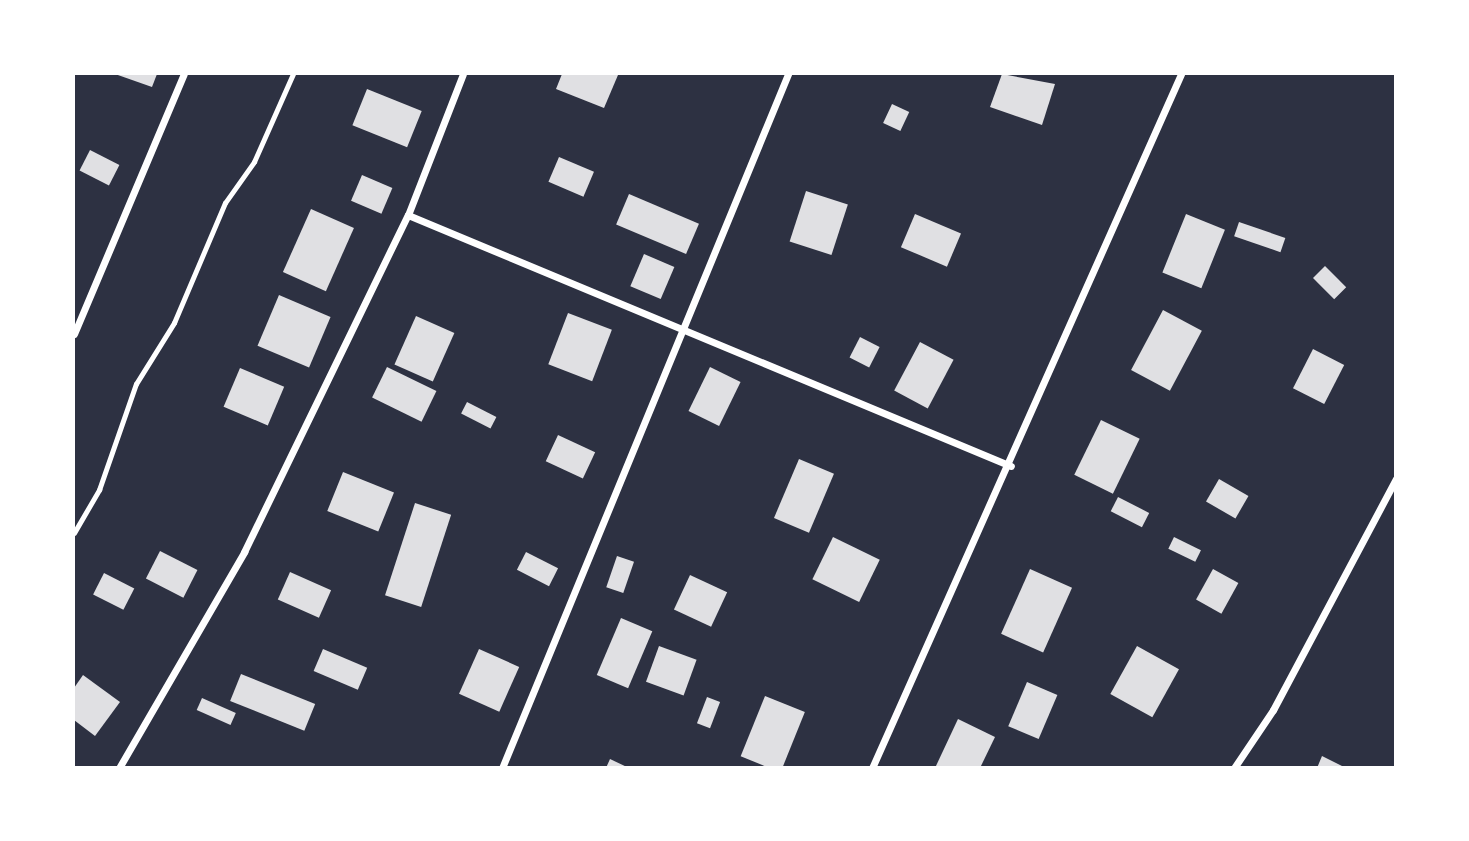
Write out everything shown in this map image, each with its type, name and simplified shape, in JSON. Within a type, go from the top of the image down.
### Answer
[{"type":"street","points":[[74,334],[184,74]]},
{"type":"street","points":[[119,768],[244,552],[408,215],[463,74]]},
{"type":"street","points":[[502,768],[687,326],[788,74]]},
{"type":"street","points":[[872,768],[1011,466],[1181,74]]},
{"type":"street","points":[[408,215],[687,326],[1011,466]]},
{"type":"street","points":[[1234,768],[1273,710],[1395,479]]},
{"type":"path","points":[[74,533],[99,490],[136,384],[174,323],[225,203],[260,151],[293,74]]},
{"type":"building","points":[[115,74],[157,74],[152,87]]},
{"type":"building","points":[[562,74],[618,75],[604,108],[556,89]]},
{"type":"building","points":[[1002,74],[1055,84],[1042,125],[990,107]]},
{"type":"building","points":[[367,89],[422,111],[407,147],[352,125]]},
{"type":"building","points":[[892,104],[909,112],[900,131],[883,123]]},
{"type":"building","points":[[90,150],[119,165],[109,185],[80,170]]},
{"type":"building","points":[[559,157],[594,172],[583,197],[548,182]]},
{"type":"building","points":[[362,175],[392,188],[381,214],[351,201]]},
{"type":"building","points":[[806,191],[848,205],[831,255],[790,241]]},
{"type":"building","points":[[629,194],[699,224],[686,254],[616,224]]},
{"type":"building","points":[[311,209],[354,228],[326,291],[283,272]]},
{"type":"building","points":[[915,214],[961,234],[947,267],[901,247]]},
{"type":"building","points":[[1186,214],[1225,230],[1201,288],[1162,272]]},
{"type":"building","points":[[1239,222],[1285,238],[1280,252],[1234,236]]},
{"type":"building","points":[[644,254],[674,267],[661,299],[630,286]]},
{"type":"building","points":[[1325,266],[1346,287],[1334,299],[1313,278]]},
{"type":"building","points":[[279,295],[331,317],[309,368],[258,346]]},
{"type":"building","points":[[1163,310],[1202,331],[1170,391],[1131,370]]},
{"type":"building","points":[[568,313],[612,330],[592,381],[548,364]]},
{"type":"building","points":[[416,316],[454,333],[433,382],[394,364]]},
{"type":"building","points":[[860,337],[880,347],[869,367],[850,357]]},
{"type":"building","points":[[920,342],[954,360],[928,408],[894,391]]},
{"type":"building","points":[[1313,349],[1344,365],[1324,404],[1293,388]]},
{"type":"building","points":[[387,367],[436,391],[422,422],[372,398]]},
{"type":"building","points":[[710,367],[741,382],[719,426],[689,411]]},
{"type":"building","points":[[240,368],[284,387],[268,425],[224,407]]},
{"type":"building","points":[[467,402],[496,417],[491,429],[461,414]]},
{"type":"building","points":[[1101,420],[1140,439],[1113,494],[1074,475]]},
{"type":"building","points":[[558,435],[595,452],[583,479],[546,461]]},
{"type":"building","points":[[799,459],[834,474],[809,533],[774,518]]},
{"type":"building","points":[[343,472],[394,493],[378,532],[327,511]]},
{"type":"building","points":[[1219,479],[1248,496],[1235,519],[1206,502]]},
{"type":"building","points":[[1118,497],[1149,513],[1142,527],[1111,511]]},
{"type":"building","points":[[415,503],[451,515],[421,607],[385,595]]},
{"type":"building","points":[[833,537],[880,560],[859,602],[812,579]]},
{"type":"building","points":[[1174,537],[1201,550],[1195,562],[1168,549]]},
{"type":"building","points":[[160,551],[197,570],[183,598],[146,579]]},
{"type":"building","points":[[526,552],[558,568],[549,586],[517,570]]},
{"type":"building","points":[[617,556],[634,562],[623,593],[606,587]]},
{"type":"building","points":[[1030,569],[1072,588],[1043,653],[1001,634]]},
{"type":"building","points":[[1213,569],[1238,583],[1221,614],[1196,600]]},
{"type":"building","points":[[290,572],[331,590],[319,618],[278,599]]},
{"type":"building","points":[[104,573],[134,588],[123,610],[93,594]]},
{"type":"building","points":[[690,575],[727,592],[711,627],[674,609]]},
{"type":"building","points":[[621,618],[652,631],[628,688],[597,675]]},
{"type":"building","points":[[659,646],[697,660],[684,695],[646,682]]},
{"type":"building","points":[[1137,646],[1179,669],[1152,717],[1110,694]]},
{"type":"building","points":[[323,649],[367,668],[358,690],[314,671]]},
{"type":"building","points":[[479,649],[519,667],[499,712],[459,694]]},
{"type":"building","points":[[241,674],[315,704],[304,731],[230,701]]},
{"type":"building","points":[[83,675],[120,702],[95,736],[74,720],[74,688]]},
{"type":"building","points":[[1027,682],[1057,695],[1039,739],[1008,726]]},
{"type":"building","points":[[765,696],[805,712],[782,768],[770,768],[741,756]]},
{"type":"building","points":[[707,697],[720,702],[710,728],[697,723]]},
{"type":"building","points":[[202,698],[236,713],[231,725],[197,710]]},
{"type":"building","points":[[958,719],[995,737],[980,768],[935,768]]},
{"type":"building","points":[[1322,756],[1346,768],[1317,768]]},
{"type":"building","points":[[610,759],[629,768],[606,768]]}]
